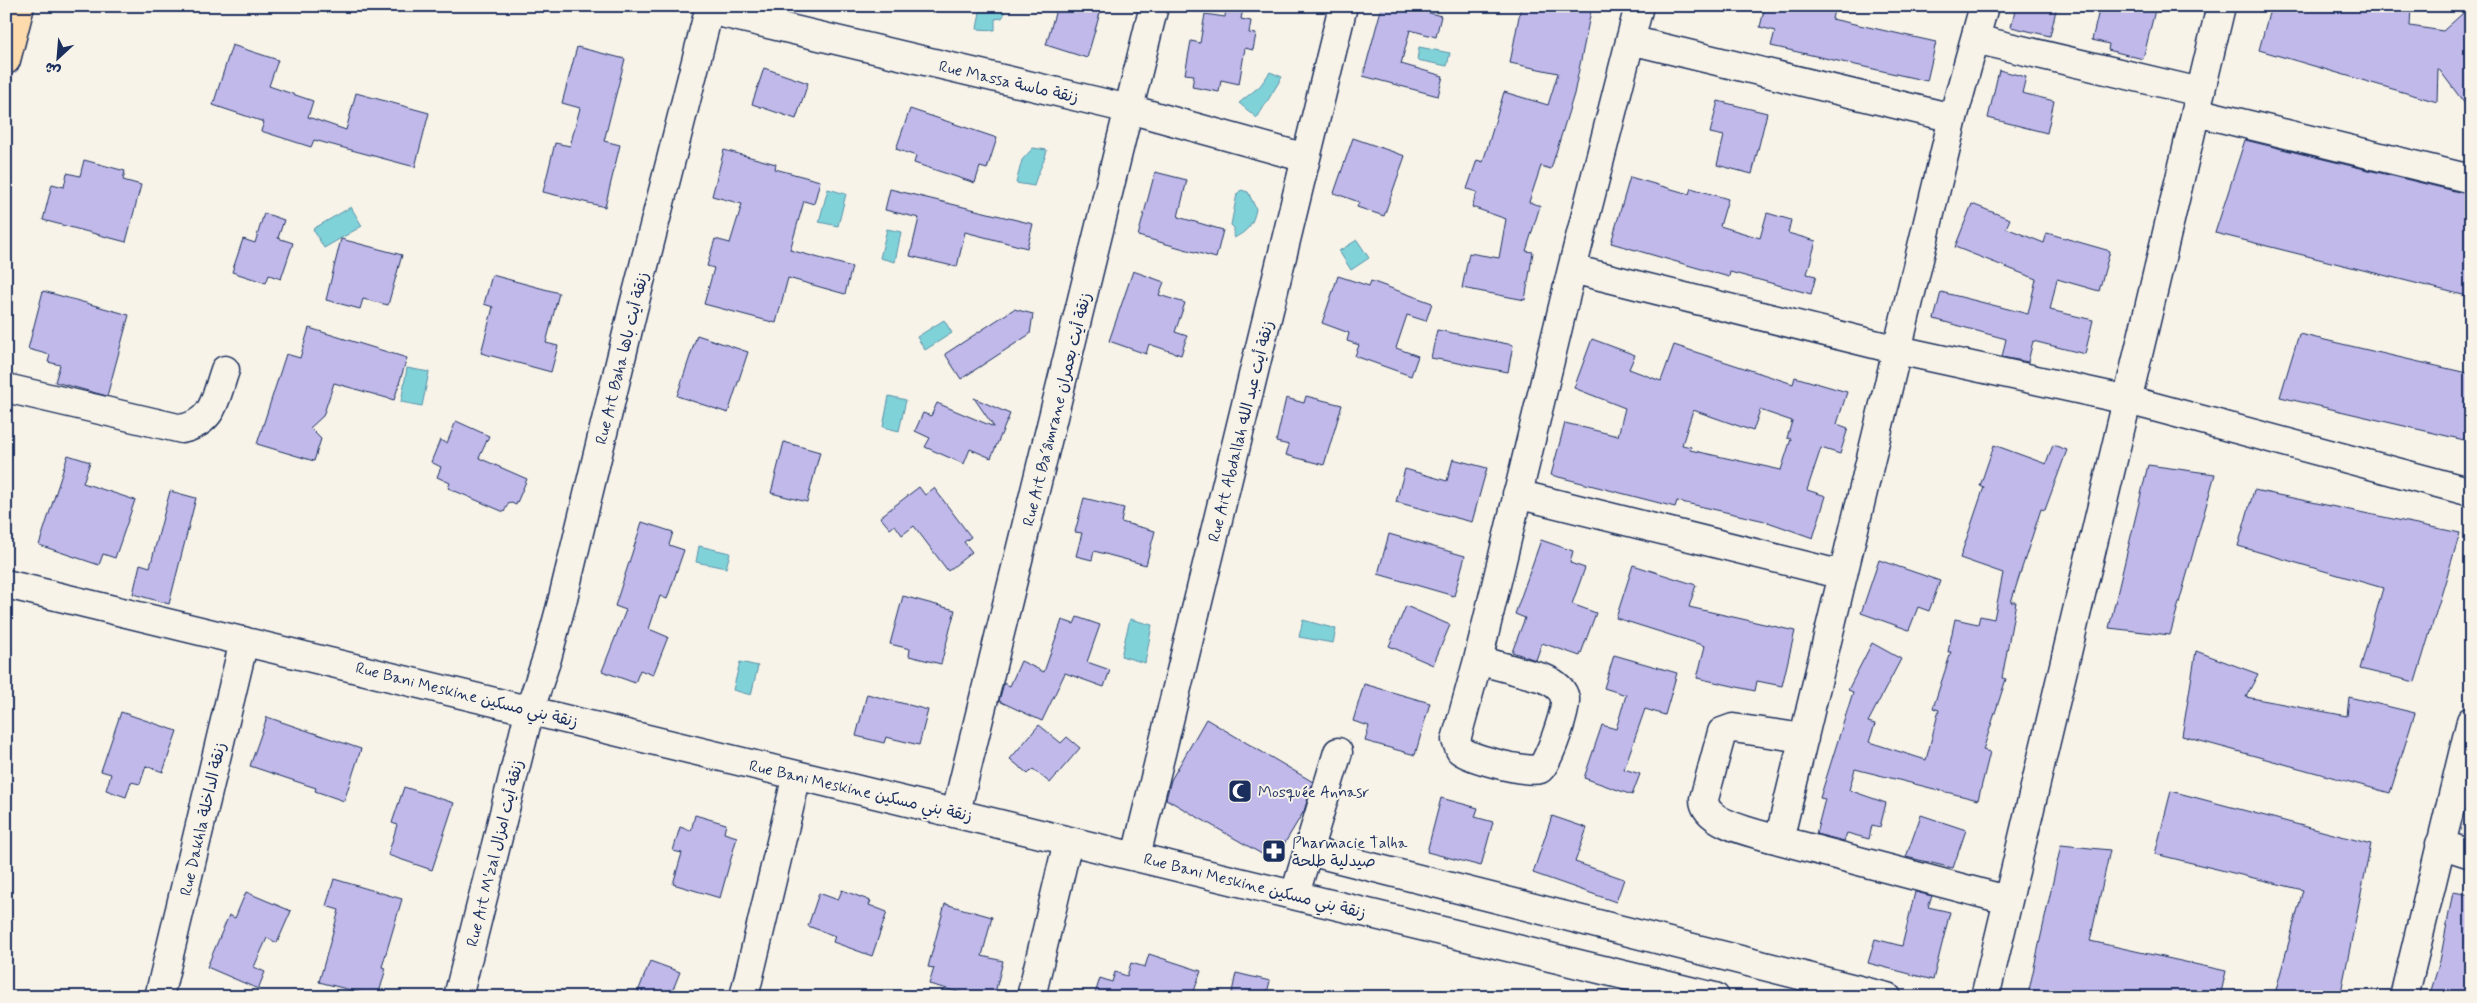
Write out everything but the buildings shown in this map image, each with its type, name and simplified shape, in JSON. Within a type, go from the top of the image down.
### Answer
[{"type":"main road","points":[[6,60],[20,6]]},
{"type":"street","name":"Rue Ait Ba´âmrane زنقة أيت بعمران","points":[[956,812],[1154,6]]},
{"type":"street","name":"Rue Ait Abdallah زنقة أيت عبد الله","points":[[1136,856],[1343,6]]},
{"type":"street","points":[[1478,660],[1543,678],[1552,682],[1562,692],[1564,707],[1547,760],[1540,769],[1529,771],[1464,753],[1457,745],[1456,740],[1478,660],[1572,269],[1638,6]]},
{"type":"street","points":[[1779,840],[1953,118],[1984,6]]},
{"type":"street","points":[[1985,997],[2221,6]]},
{"type":"street","name":"Rue Massa زنقة ماسة","points":[[710,8],[1129,109],[1306,158]]},
{"type":"street","name":"Rue Ait Baha زنقة أيت باها","points":[[530,709],[560,612],[633,309],[710,8]]},
{"type":"street","points":[[1975,39],[2471,178]]},
{"type":"street","points":[[1630,40],[1953,118]]},
{"type":"street","points":[[1572,269],[1898,350],[2128,400],[2471,492]]},
{"type":"street","points":[[6,388],[182,428],[200,424],[208,416],[225,370]]},
{"type":"street","points":[[1517,494],[1843,575]]},
{"type":"street","name":"Rue Bani Meskine زنقة بني مسكين","points":[[6,584],[530,709],[1715,997]]},
{"type":"street","name":"Rue Dakhla زنقة الداخلة","points":[[159,997],[244,641]]},
{"type":"street","name":"Rue Ait M'zal زنقة أيت امزال","points":[[458,997],[530,709]]},
{"type":"street","points":[[2404,997],[2471,721]]},
{"type":"street","points":[[1804,738],[1727,729],[1719,738],[1704,799],[1704,806],[1707,812],[1717,819],[1779,840],[2007,900]]},
{"type":"street","points":[[1295,894],[1338,752]]},
{"type":"street","points":[[744,997],[797,775]]},
{"type":"street","points":[[1031,997],[1068,840]]},
{"type":"street","points":[[2440,844],[2471,854]]},
{"type":"street","points":[[1308,851],[1887,997]]},
{"type":"water","points":[[981,6],[999,6],[1005,13],[1002,18],[995,19],[995,30],[977,29]]},
{"type":"water","points":[[1419,47],[1450,53],[1447,66],[1417,60]]},
{"type":"water","points":[[1270,72],[1282,77],[1257,118],[1239,103],[1260,86]]},
{"type":"water","points":[[1033,148],[1047,150],[1034,186],[1016,183],[1022,160]]},
{"type":"water","points":[[828,189],[846,194],[838,226],[819,222]]},
{"type":"water","points":[[1241,190],[1248,192],[1256,209],[1249,227],[1234,238],[1234,228],[1231,225],[1237,194]]},
{"type":"water","points":[[351,207],[362,226],[324,248],[313,229]]},
{"type":"water","points":[[887,229],[901,232],[895,262],[880,258]]},
{"type":"water","points":[[1357,240],[1369,258],[1351,270],[1339,251]]},
{"type":"water","points":[[944,320],[952,333],[925,350],[917,337]]},
{"type":"water","points":[[407,368],[429,372],[422,406],[401,402]]},
{"type":"water","points":[[889,396],[906,400],[899,431],[883,427]]},
{"type":"water","points":[[699,546],[730,553],[726,568],[696,562]]},
{"type":"water","points":[[1130,619],[1152,625],[1145,663],[1121,656]]},
{"type":"water","points":[[1303,620],[1336,629],[1333,643],[1299,637]]},
{"type":"water","points":[[740,662],[758,666],[751,695],[733,690]]},
{"type":"place","name":"Mosquée Annasr","points":[[1240,791]]},
{"type":"place","name":"Pharmacie Talha صيدلية طلحة","points":[[1274,851]]}]
